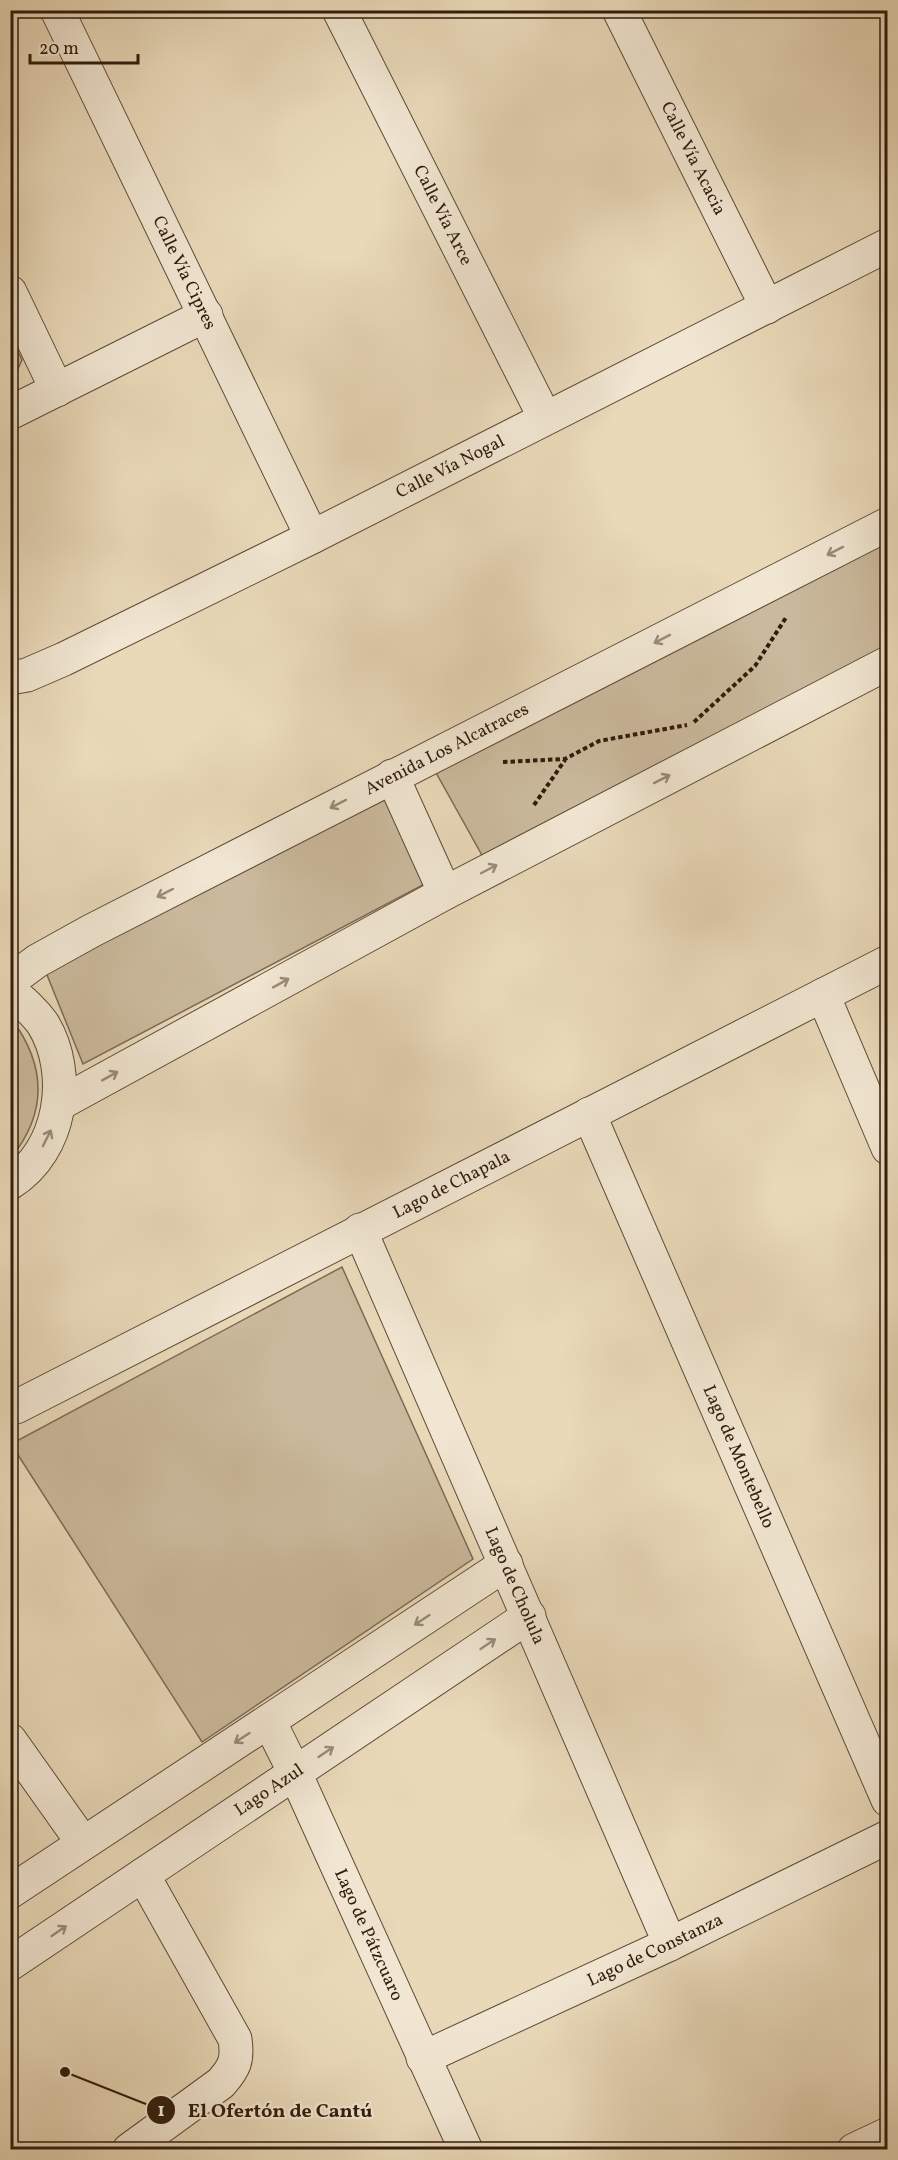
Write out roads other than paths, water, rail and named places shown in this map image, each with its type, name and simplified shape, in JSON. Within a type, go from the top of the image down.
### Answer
[{"type":"street","name":"Calle Vía Cipres","points":[[57,10],[312,537]]},
{"type":"street","name":"Calle Vía Arce","points":[[339,10],[545,418]]},
{"type":"street","name":"Calle Vía Acacia","points":[[619,10],[767,307]]},
{"type":"street","name":"Calle Vía Nogal","points":[[10,678],[27,675],[64,659],[312,537],[888,245]]},
{"type":"street","points":[[10,292],[57,390]]},
{"type":"street","points":[[10,413],[206,315]]},
{"type":"street","name":"Avenida Los Alcatraces","points":[[10,981],[37,961],[91,930],[888,524]]},
{"type":"street","points":[[59,1104],[445,892],[888,663]]},
{"type":"street","points":[[392,776],[445,892]]},
{"type":"street","name":"Lago de Chapala","points":[[16,1407],[888,962]]},
{"type":"street","points":[[10,991],[26,1003],[43,1025],[54,1050],[60,1077],[59,1104],[51,1133],[36,1158],[10,1183]]},
{"type":"street","points":[[823,995],[888,1148]]},
{"type":"street","name":"Lago de Montebello","points":[[589,1114],[888,1800]]},
{"type":"street","name":"Lago de Cholula","points":[[360,1230],[670,1944]]},
{"type":"street","points":[[10,1892],[506,1564]]},
{"type":"street","name":"Lago Azul","points":[[10,1964],[529,1616]]},
{"type":"street","name":"Lago de Pátzcuaro","points":[[269,1720],[466,2150]]},
{"type":"street","points":[[10,1740],[84,1843]]},
{"type":"street","name":"Lago de Constanza","points":[[423,2058],[670,1944],[888,1837]]},
{"type":"street","points":[[129,2150],[221,2083],[231,2072],[237,2056],[235,2039],[143,1875]]},
{"type":"street","points":[[854,2150],[888,2134]]},
{"type":"place","name":"El Ofertón de Cantú","points":[[65,2072]]}]
